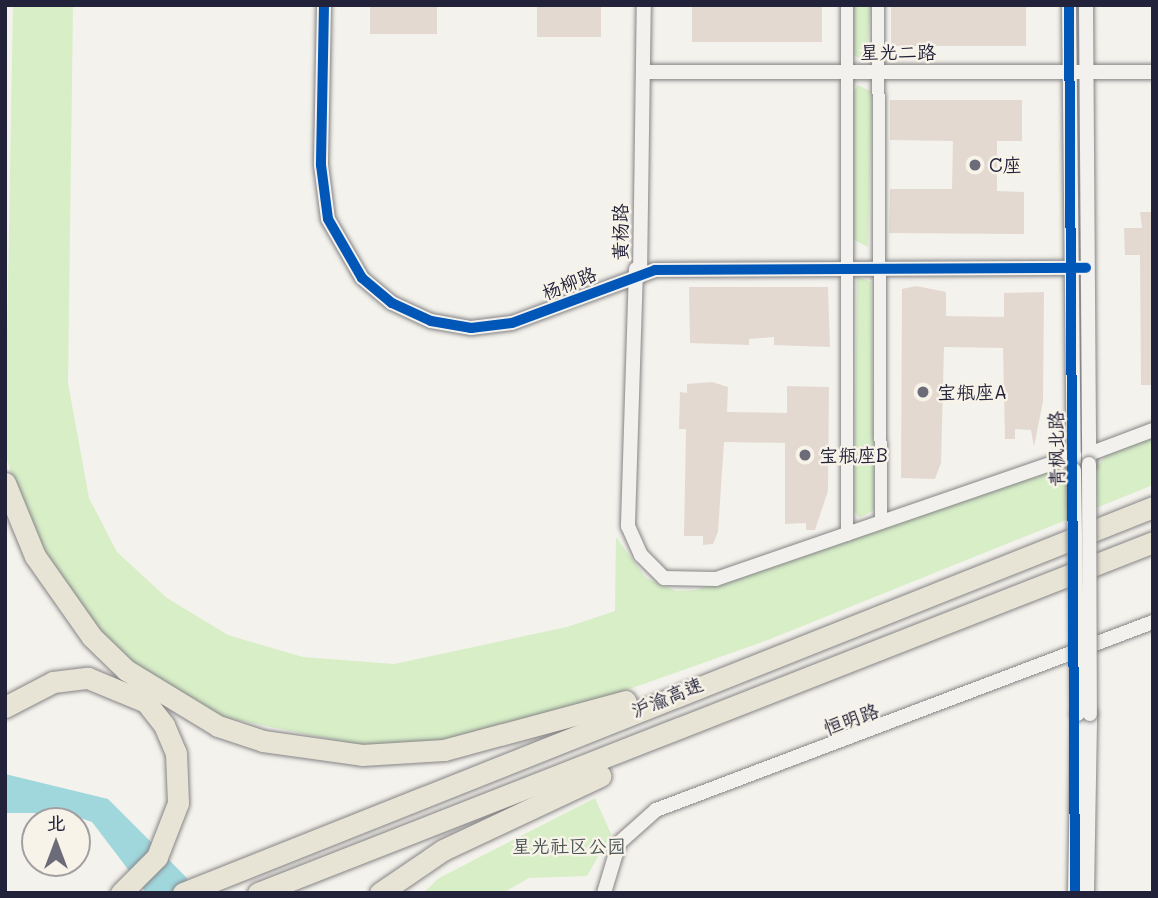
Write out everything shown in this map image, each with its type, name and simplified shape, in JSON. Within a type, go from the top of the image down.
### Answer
[{"type":"highway","points":[[5,483],[35,556],[92,637],[171,701],[263,741],[362,755],[444,750],[739,668]]},
{"type":"highway","name":"沪渝高速","points":[[183,893],[739,668],[1153,507]]},
{"type":"highway","name":"沪渝高速","points":[[258,893],[750,705],[1153,542]]},
{"type":"highway","points":[[5,707],[53,682],[88,678],[146,702],[176,753],[178,803],[157,857],[121,893]]},
{"type":"highway","points":[[380,893],[443,850],[750,705]]},
{"type":"street","name":"杨柳路","points":[[324,5],[324,202],[341,249],[377,292],[431,321],[481,328],[531,317],[637,271]]},
{"type":"street","name":"杨柳路","points":[[332,5],[331,201],[348,246],[383,287],[433,313],[492,319],[530,310],[637,271],[847,264],[1086,264]]},
{"type":"street","name":"黄杨路","points":[[644,5],[634,543],[664,578],[698,582],[847,535]]},
{"type":"street","points":[[847,5],[847,535],[1081,461],[1153,430]]},
{"type":"street","points":[[878,5],[881,523]]},
{"type":"street","name":"青枫北路","points":[[1069,5],[1071,264],[1081,461]]},
{"type":"street","name":"青枫北路","points":[[1086,5],[1086,264],[1081,461],[1087,893]]},
{"type":"street","name":"星光二路","points":[[643,72],[1153,72]]},
{"type":"street","name":"恒明路","points":[[604,893],[619,843],[656,810],[1153,622]]},
{"type":"street","name":"青枫北路","points":[[1075,893],[1084,714]]},
{"type":"green space","points":[[13,5],[73,5],[68,383],[89,498],[117,552],[167,598],[228,635],[303,657],[394,664],[567,627],[615,611],[616,537],[646,578],[676,591],[696,590],[1056,467],[1066,474],[1099,465],[1105,456],[1153,437],[1153,485],[768,640],[584,705],[444,741],[364,746],[217,716],[130,663],[61,588],[20,504],[5,453]]},
{"type":"green space","points":[[852,5],[871,5],[866,62],[852,54]]},
{"type":"green space","points":[[858,85],[872,92],[868,247],[852,239],[853,92]]},
{"type":"green space","points":[[857,276],[871,282],[874,510],[859,518],[854,510]]},
{"type":"green space","name":"星光社区公园","points":[[595,798],[611,834],[587,876],[529,878],[503,893],[423,893],[439,878]]},
{"type":"water","points":[[5,774],[108,799],[187,878],[192,893],[146,893],[91,822],[91,807],[21,807],[21,813],[5,813]]},
{"type":"building","points":[[370,5],[437,5],[437,34],[370,34]]},
{"type":"building","points":[[537,5],[601,5],[601,37],[537,37]]},
{"type":"building","points":[[692,5],[822,5],[822,42],[692,42]]},
{"type":"building","points":[[891,5],[1026,5],[1026,46],[891,46]]},
{"type":"building","name":"C座","points":[[890,100],[1022,100],[1022,141],[997,141],[997,191],[1024,192],[1024,234],[889,233],[890,189],[952,189],[953,141],[890,140]]},
{"type":"building","points":[[1140,212],[1153,212],[1153,385],[1141,385],[1140,255],[1125,255],[1124,228],[1142,228]]},
{"type":"building","name":"宝瓶座A","points":[[916,286],[946,292],[946,316],[1004,317],[1004,293],[1044,292],[1043,401],[1034,447],[1031,430],[1015,429],[1015,439],[1005,439],[1003,348],[944,347],[941,463],[935,479],[901,478],[902,289]]},
{"type":"building","points":[[689,287],[828,287],[830,347],[774,345],[774,337],[749,339],[749,345],[690,343]]},
{"type":"building","name":"宝瓶座B","points":[[712,382],[728,387],[727,412],[787,413],[787,386],[829,387],[828,491],[815,530],[806,530],[806,523],[785,524],[785,443],[724,442],[718,532],[713,544],[703,545],[703,536],[684,536],[686,429],[679,429],[680,392],[687,393],[687,384]]},
{"type":"cycle path","points":[[324,5],[321,165],[328,219],[362,278],[392,303],[431,321],[471,328],[512,323],[655,270],[1086,268]]},
{"type":"cycle path","points":[[1069,5],[1075,893]]},
{"type":"place","name":"C座","points":[[975,165]]},
{"type":"place","name":"宝瓶座A","points":[[923,392]]},
{"type":"place","name":"宝瓶座B","points":[[805,455]]}]
